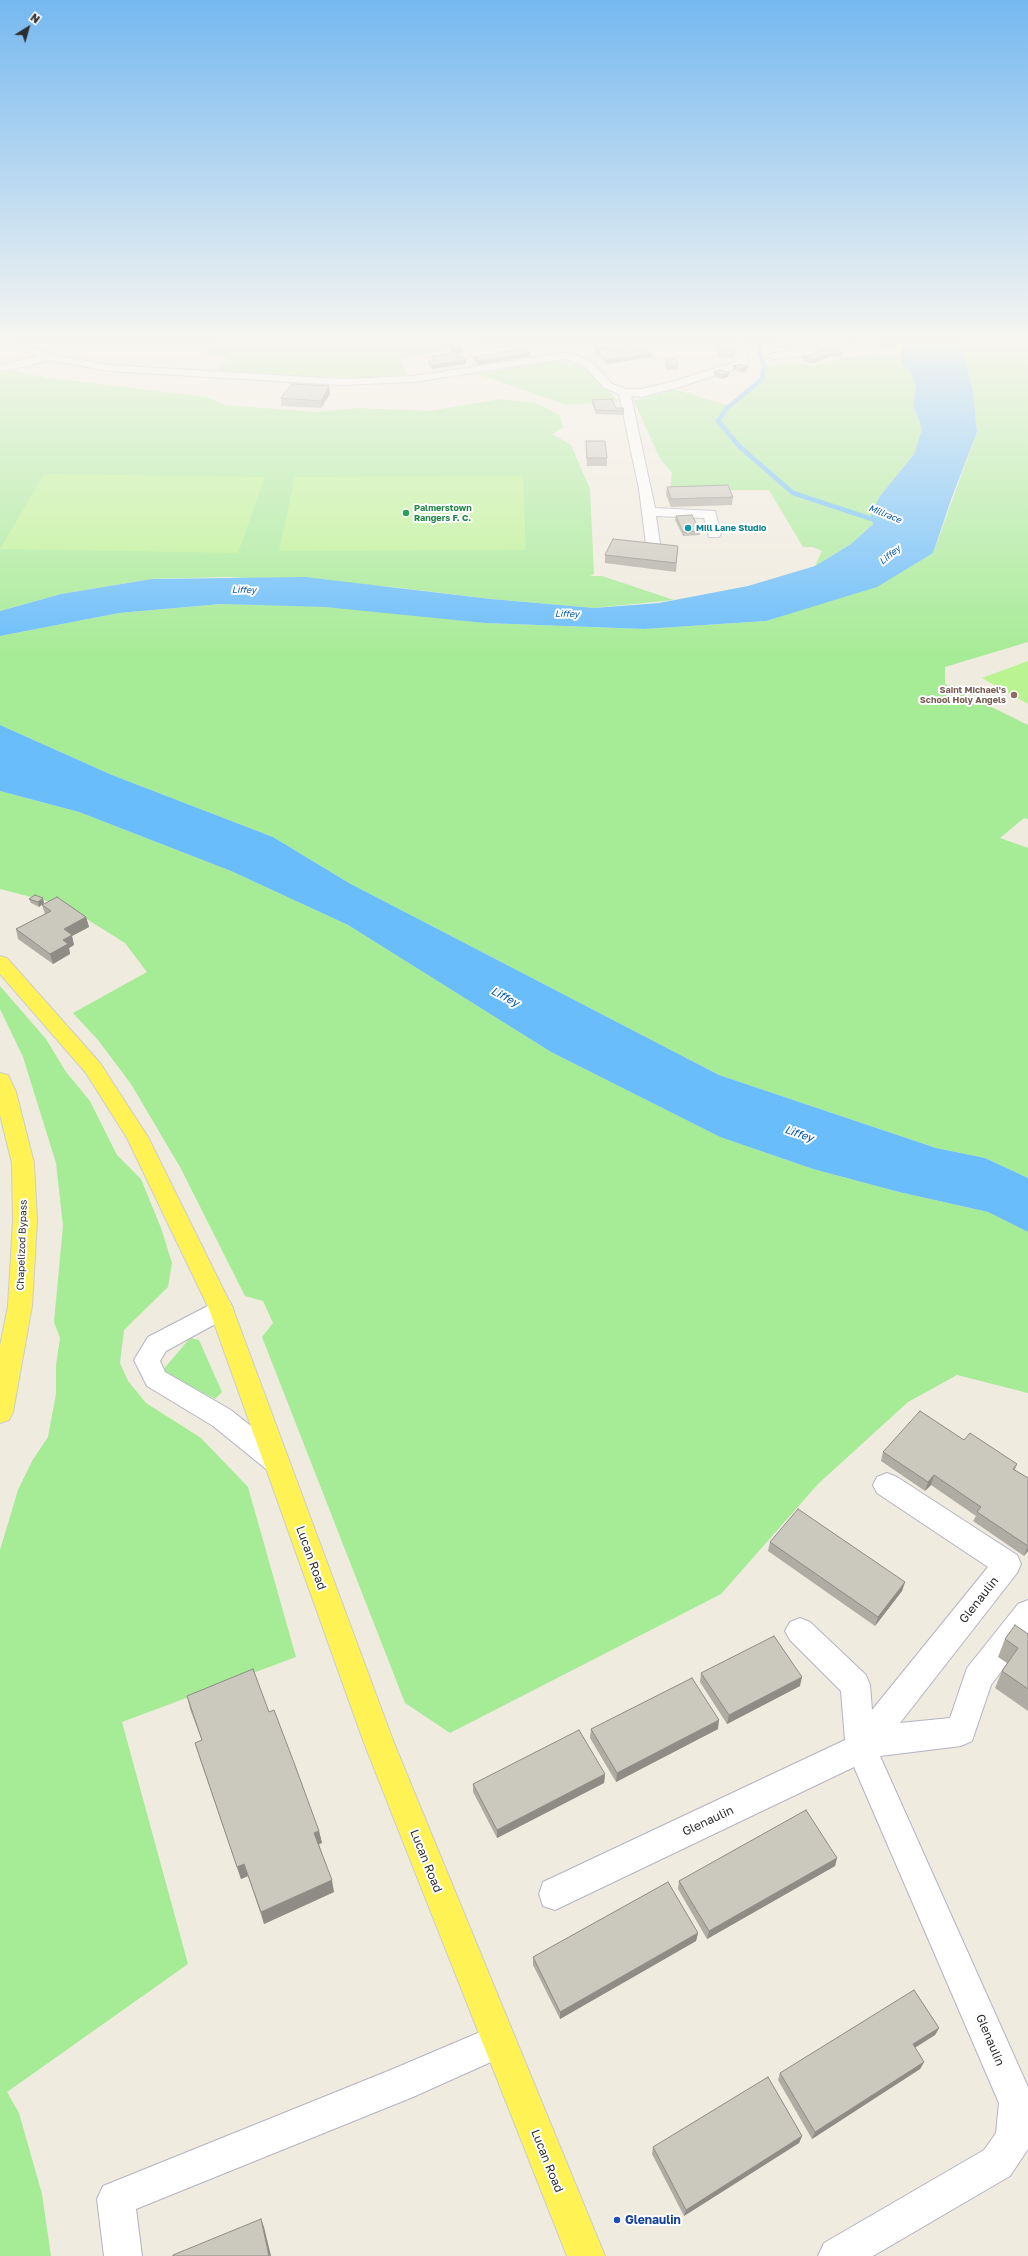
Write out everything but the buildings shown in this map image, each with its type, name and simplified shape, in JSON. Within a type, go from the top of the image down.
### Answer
[{"type":"main road","name":"Lucan Road","points":[[0,962],[93,1068],[137,1137],[221,1309],[275,1462],[378,1743],[586,2256]]},
{"type":"main road","name":"Chapelizod Bypass","points":[[0,1080],[5,1092],[23,1163],[25,1221],[20,1306],[0,1412]]},
{"type":"street","points":[[636,446],[646,489],[653,544]]},
{"type":"street","points":[[649,512],[710,514],[714,534]]},
{"type":"street","points":[[221,1309],[157,1344],[147,1360],[156,1379],[222,1418],[275,1462]]},
{"type":"street","name":"Glenaulin","points":[[555,1894],[861,1748],[1007,1564],[887,1485]]},
{"type":"street","points":[[861,1748],[888,1739],[961,1731],[978,1678],[1028,1613]]},
{"type":"street","name":"Glenaulin","points":[[800,1631],[855,1685],[861,1748],[1017,2103],[1014,2139],[997,2163],[837,2256]]},
{"type":"street","points":[[123,2256],[116,2199],[400,2084],[499,2041]]},
{"type":"green space","points":[[0,446],[572,446],[590,489],[594,574],[590,576],[602,576],[674,600],[594,608],[491,599],[393,587],[229,577],[152,579],[61,594],[0,611]]},
{"type":"green space","points":[[654,446],[916,446],[914,454],[880,496],[873,524],[851,544],[815,566],[822,551],[813,547],[803,547],[769,490],[670,490],[672,473],[659,457]]},
{"type":"green space","points":[[972,446],[1028,446],[1028,642],[945,667],[945,684],[1028,725],[1028,819],[1024,818],[1000,838],[1028,848],[1028,1178],[985,1158],[936,1148],[719,1075],[349,883],[273,837],[112,775],[0,725],[0,636],[119,613],[221,604],[330,606],[485,623],[644,629],[766,621],[933,553]]},
{"type":"green space","points":[[44,474],[265,477],[238,553],[0,549]]},
{"type":"green space","name":"Palmerstown Rangers F. C.","points":[[523,476],[526,550],[279,551],[295,477]]},
{"type":"green space","points":[[1028,661],[1028,704],[982,678]]},
{"type":"green space","points":[[0,791],[79,812],[231,871],[348,925],[551,1052],[720,1137],[813,1169],[899,1192],[988,1212],[1028,1232],[1028,1393],[957,1375],[908,1402],[818,1484],[721,1594],[450,1733],[405,1703],[262,1337],[273,1323],[263,1301],[245,1296],[180,1167],[131,1084],[98,1040],[73,1013],[147,972],[125,943],[66,906],[0,889]]},
{"type":"green space","points":[[0,986],[46,1039],[66,1072],[90,1101],[117,1155],[141,1179],[161,1228],[172,1263],[168,1287],[124,1330],[120,1363],[128,1381],[146,1403],[201,1438],[248,1487],[296,1657],[122,1722],[188,1964],[7,2092],[19,2113],[42,2194],[51,2256],[0,2256],[0,1550],[18,1490],[32,1461],[48,1437],[56,1394],[56,1365],[60,1338],[54,1322],[63,1226],[56,1163],[23,1057],[0,1009]]},
{"type":"green space","points":[[190,1338],[199,1340],[222,1392],[215,1399],[162,1371]]},
{"type":"water","name":"Liffey","points":[[916,446],[972,446],[933,553],[877,587],[766,621],[644,629],[485,623],[325,607],[221,604],[119,613],[0,636],[0,611],[61,594],[152,579],[305,577],[491,599],[594,608],[659,603],[748,586],[815,566],[851,544],[873,524],[871,515],[880,496],[914,454]]},
{"type":"water","name":"Liffey","points":[[0,725],[112,775],[273,837],[349,883],[719,1075],[936,1148],[985,1158],[1028,1178],[1028,1232],[988,1212],[899,1192],[813,1169],[720,1137],[551,1052],[348,925],[231,871],[79,812],[0,791]]},
{"type":"waterway","name":"Millrace","points":[[739,446],[793,493],[881,522]]},
{"type":"place","name":"Palmerstown Rangers F. C.","points":[[406,513]]},
{"type":"place","name":"Mill Lane Studio","points":[[688,528]]},
{"type":"place","name":"Saint Michael's School Holy Angels","points":[[1014,695]]},
{"type":"place","name":"Glenaulin","points":[[617,2220]]}]
